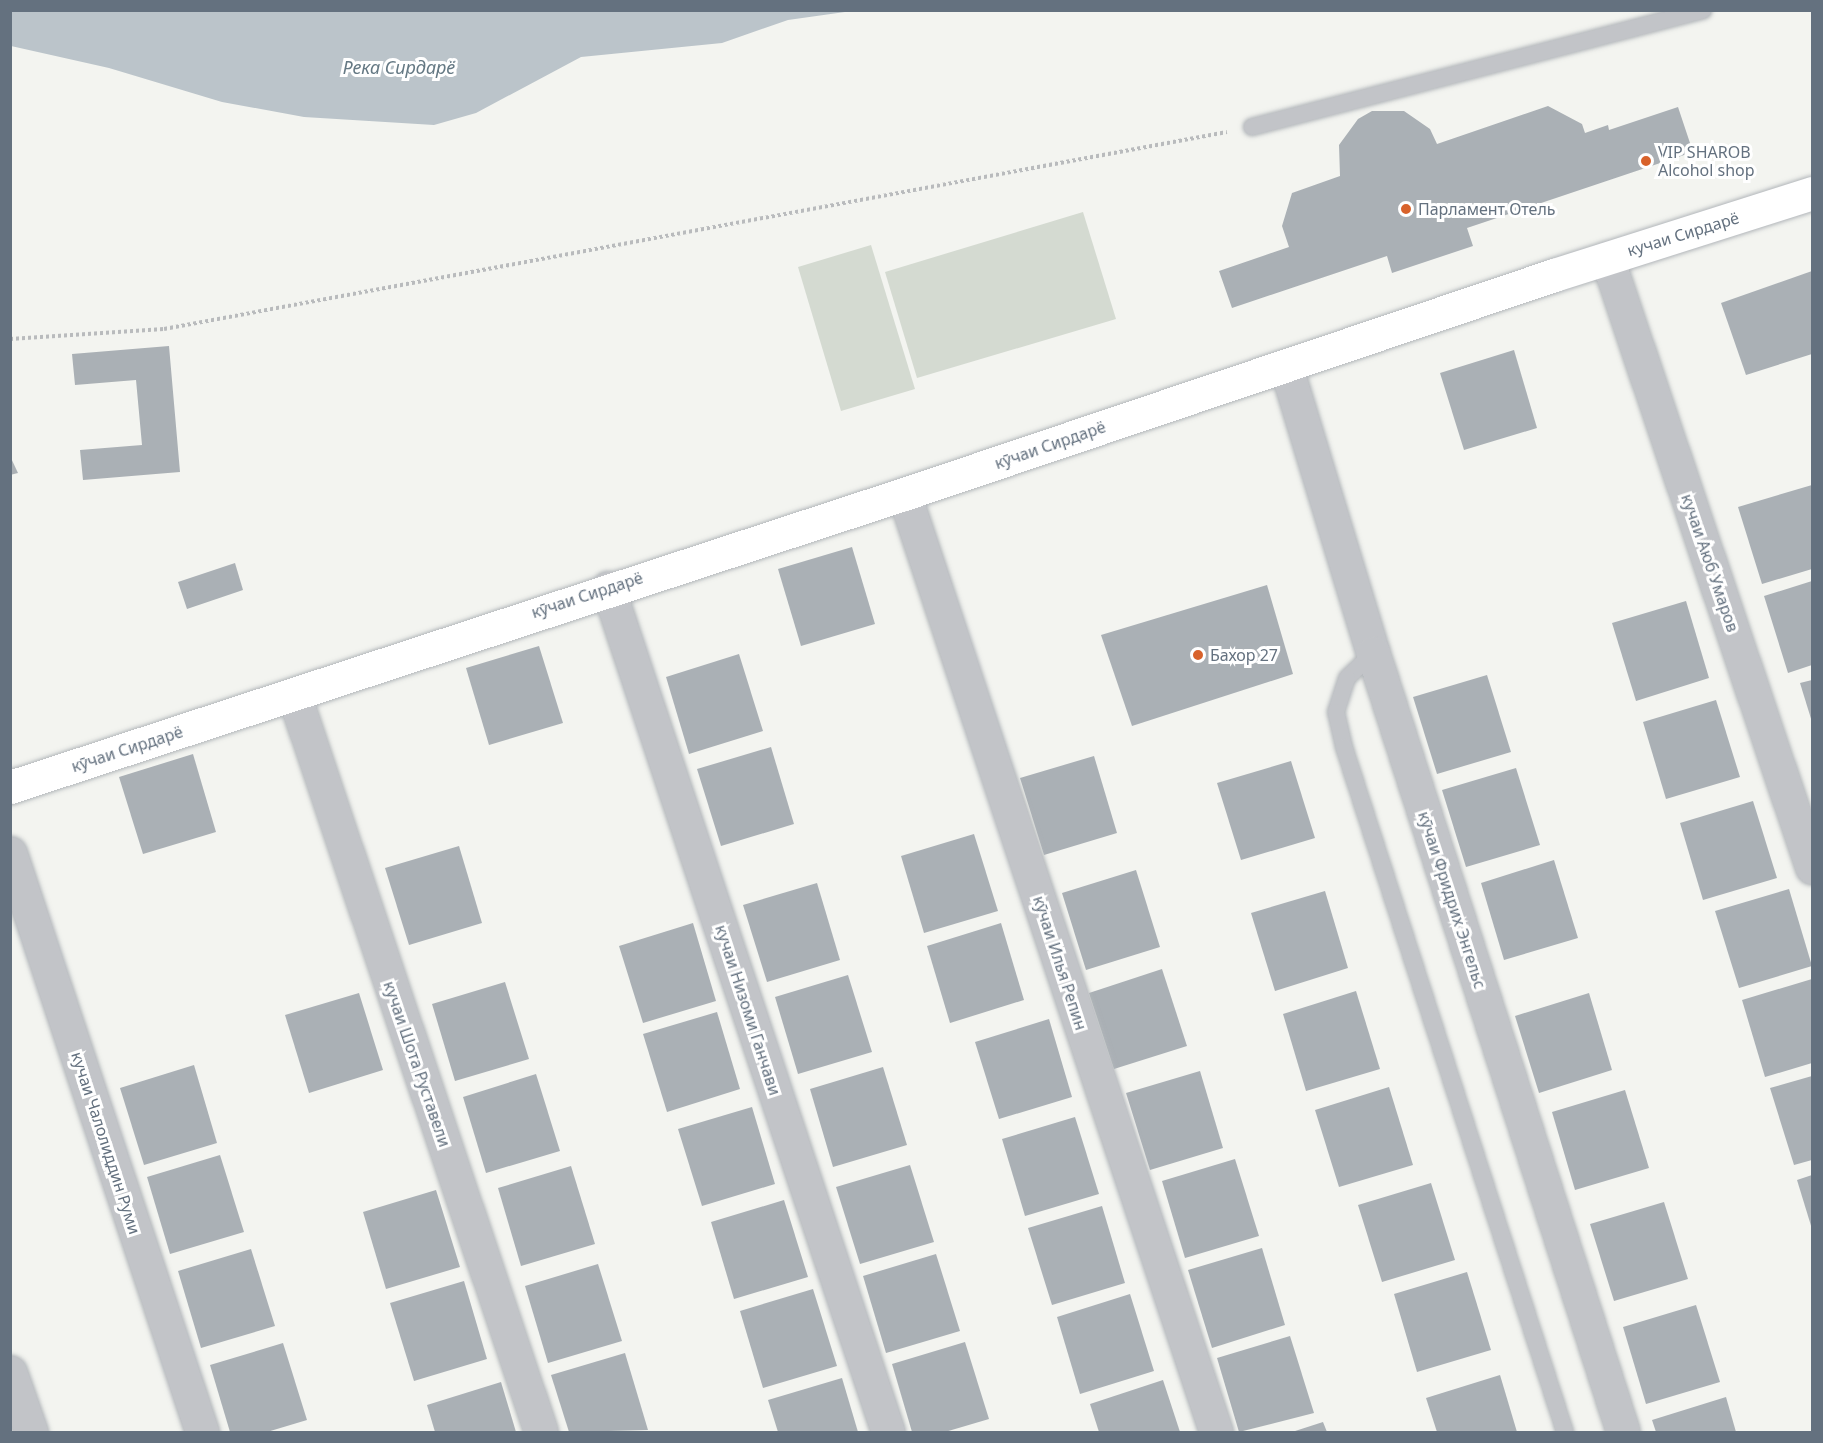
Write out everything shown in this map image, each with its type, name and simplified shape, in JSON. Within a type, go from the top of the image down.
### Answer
[{"type":"main road","name":"кучаи Сирдарё","points":[[1286,367],[1554,275],[1812,193]]},
{"type":"main road","name":"кӯчаи Сирдарё","points":[[10,787],[294,695],[608,588],[904,494],[1286,367]]},
{"type":"street","name":"кучаи Аюб Умаров","points":[[1606,258],[1812,867]]},
{"type":"street","name":"кӯчаи Фридрих Энгельс","points":[[1286,367],[1372,653],[1623,1432]]},
{"type":"street","name":"кӯчаи Илья Репин","points":[[904,494],[1216,1432]]},
{"type":"street","name":"кучаи Низоми Ганчави","points":[[608,588],[888,1432]]},
{"type":"street","name":"кучаи Шота Руставели","points":[[294,695],[541,1432]]},
{"type":"street","name":"кучаи Чалолиддин Руми","points":[[10,853],[202,1432]]},
{"type":"street","points":[[10,1372],[31,1432]]},
{"type":"lane","points":[[1252,127],[1703,10]]},
{"type":"lane","points":[[1372,653],[1347,678],[1336,712],[1344,747],[1564,1432]]},
{"type":"path","points":[[10,339],[164,329],[1252,127]]},
{"type":"shaded area","points":[[1083,212],[1116,319],[917,378],[885,272]]},
{"type":"shaded area","points":[[871,245],[915,389],[841,411],[798,267]]},
{"type":"water","name":"Река Сирдарё","points":[[11,10],[852,11],[788,20],[722,43],[581,57],[476,113],[434,125],[304,117],[222,102],[109,68],[11,46]]},
{"type":"building","name":"Парламент Отель","points":[[1548,106],[1582,124],[1585,133],[1608,125],[1609,130],[1678,107],[1693,152],[1467,228],[1473,246],[1392,273],[1387,256],[1232,308],[1219,271],[1289,247],[1282,226],[1292,193],[1340,176],[1339,145],[1358,119],[1372,111],[1404,111],[1430,129],[1437,144]]},
{"type":"building","points":[[1812,271],[1812,354],[1746,375],[1721,303]]},
{"type":"building","points":[[169,346],[180,472],[83,480],[80,450],[142,445],[136,380],[75,385],[72,354]]},
{"type":"building","points":[[1514,350],[1537,428],[1464,450],[1440,373]]},
{"type":"building","points":[[10,456],[18,473],[10,475]]},
{"type":"building","points":[[1812,485],[1812,569],[1762,584],[1738,507]]},
{"type":"building","points":[[852,547],[875,624],[801,646],[778,569]]},
{"type":"building","points":[[235,563],[243,590],[187,609],[178,582]]},
{"type":"building","points":[[1812,581],[1812,665],[1788,673],[1764,596]]},
{"type":"building","name":"Бахор 27","points":[[1267,585],[1293,674],[1132,726],[1101,635]]},
{"type":"building","points":[[1686,601],[1709,678],[1636,701],[1612,623]]},
{"type":"building","points":[[539,646],[563,723],[489,745],[466,668]]},
{"type":"building","points":[[739,654],[763,731],[689,754],[666,677]]},
{"type":"building","points":[[1487,675],[1511,752],[1437,774],[1413,697]]},
{"type":"building","points":[[1812,680],[1812,722],[1800,683]]},
{"type":"building","points":[[1716,700],[1740,777],[1666,799],[1643,722]]},
{"type":"building","points":[[771,747],[794,824],[721,846],[697,769]]},
{"type":"building","points":[[193,754],[216,832],[143,854],[119,777]]},
{"type":"building","points":[[1094,756],[1117,833],[1044,855],[1020,778]]},
{"type":"building","points":[[1291,761],[1315,838],[1241,860],[1217,783]]},
{"type":"building","points":[[1516,768],[1540,845],[1466,867],[1442,790]]},
{"type":"building","points":[[1753,801],[1777,878],[1703,900],[1680,823]]},
{"type":"building","points":[[974,834],[998,911],[924,933],[901,856]]},
{"type":"building","points":[[459,846],[482,923],[409,945],[385,868]]},
{"type":"building","points":[[1554,860],[1578,938],[1504,960],[1481,883]]},
{"type":"building","points":[[1136,870],[1160,947],[1086,970],[1062,893]]},
{"type":"building","points":[[817,883],[840,960],[767,982],[743,905]]},
{"type":"building","points":[[1789,889],[1812,966],[1739,988],[1715,911]]},
{"type":"building","points":[[1325,891],[1348,968],[1275,991],[1251,913]]},
{"type":"building","points":[[693,923],[716,1001],[643,1023],[619,946]]},
{"type":"building","points":[[1001,923],[1024,1000],[950,1023],[927,946]]},
{"type":"building","points":[[1162,969],[1187,1046],[1114,1069],[1089,993]]},
{"type":"building","points":[[848,975],[872,1052],[798,1074],[775,997]]},
{"type":"building","points":[[1812,979],[1812,1063],[1765,1077],[1742,1000]]},
{"type":"building","points":[[505,982],[529,1059],[455,1081],[432,1004]]},
{"type":"building","points":[[1356,991],[1380,1069],[1306,1091],[1283,1014]]},
{"type":"building","points":[[359,993],[383,1070],[309,1093],[285,1015]]},
{"type":"building","points":[[1589,993],[1612,1070],[1539,1093],[1515,1016]]},
{"type":"building","points":[[717,1012],[740,1089],[667,1112],[643,1034]]},
{"type":"building","points":[[1049,1019],[1072,1097],[999,1119],[975,1042]]},
{"type":"building","points":[[194,1065],[217,1143],[144,1165],[120,1088]]},
{"type":"building","points":[[883,1067],[907,1145],[833,1167],[810,1089]]},
{"type":"building","points":[[1200,1071],[1223,1148],[1150,1170],[1126,1093]]},
{"type":"building","points":[[536,1074],[560,1151],[486,1173],[463,1097]]},
{"type":"building","points":[[1812,1076],[1812,1160],[1794,1165],[1770,1088]]},
{"type":"building","points":[[1389,1087],[1413,1165],[1339,1187],[1315,1110]]},
{"type":"building","points":[[1625,1090],[1649,1168],[1575,1190],[1552,1112]]},
{"type":"building","points":[[752,1107],[775,1184],[702,1206],[678,1129]]},
{"type":"building","points":[[1075,1117],[1099,1194],[1025,1216],[1002,1139]]},
{"type":"building","points":[[220,1155],[244,1232],[170,1254],[147,1177]]},
{"type":"building","points":[[1235,1159],[1259,1236],[1185,1258],[1162,1181]]},
{"type":"building","points":[[910,1165],[934,1242],[860,1264],[836,1187]]},
{"type":"building","points":[[571,1166],[595,1244],[521,1266],[498,1188]]},
{"type":"building","points":[[1812,1175],[1812,1229],[1797,1180]]},
{"type":"building","points":[[1431,1183],[1455,1260],[1382,1282],[1358,1205]]},
{"type":"building","points":[[436,1190],[460,1267],[386,1289],[363,1212]]},
{"type":"building","points":[[784,1200],[808,1277],[734,1299],[711,1222]]},
{"type":"building","points":[[1664,1202],[1688,1279],[1614,1301],[1590,1224]]},
{"type":"building","points":[[1102,1206],[1125,1283],[1052,1305],[1028,1228]]},
{"type":"building","points":[[1262,1248],[1285,1325],[1212,1348],[1188,1270]]},
{"type":"building","points":[[251,1249],[275,1326],[201,1348],[178,1271]]},
{"type":"building","points":[[936,1254],[960,1331],[886,1353],[863,1276]]},
{"type":"building","points":[[598,1264],[622,1341],[548,1363],[525,1286]]},
{"type":"building","points":[[1467,1272],[1491,1350],[1417,1372],[1394,1294]]},
{"type":"building","points":[[464,1281],[487,1359],[414,1381],[390,1303]]},
{"type":"building","points":[[813,1289],[837,1366],[763,1388],[740,1311]]},
{"type":"building","points":[[1130,1294],[1154,1371],[1080,1394],[1057,1317]]},
{"type":"building","points":[[1696,1305],[1720,1382],[1646,1404],[1623,1327]]},
{"type":"building","points":[[1290,1336],[1314,1413],[1239,1432],[1217,1358]]},
{"type":"building","points":[[965,1342],[989,1419],[945,1432],[912,1432],[892,1364]]},
{"type":"building","points":[[283,1343],[307,1420],[267,1432],[230,1432],[210,1365]]},
{"type":"building","points":[[625,1353],[648,1430],[569,1432],[551,1375]]},
{"type":"building","points":[[1500,1375],[1517,1432],[1437,1432],[1426,1398]]},
{"type":"building","points":[[842,1378],[858,1432],[778,1432],[768,1400]]},
{"type":"building","points":[[1163,1380],[1180,1432],[1099,1432],[1090,1404]]},
{"type":"building","points":[[501,1382],[516,1432],[435,1432],[427,1405]]},
{"type":"building","points":[[1726,1397],[1736,1432],[1656,1432],[1652,1420]]},
{"type":"building","points":[[1323,1422],[1327,1432],[1292,1432]]},
{"type":"place","name":"VIP SHAROB Alcohol shop","points":[[1646,161]]},
{"type":"place","name":"Парламент Отель","points":[[1406,209]]},
{"type":"place","name":"Бахор 27","points":[[1198,655]]}]
